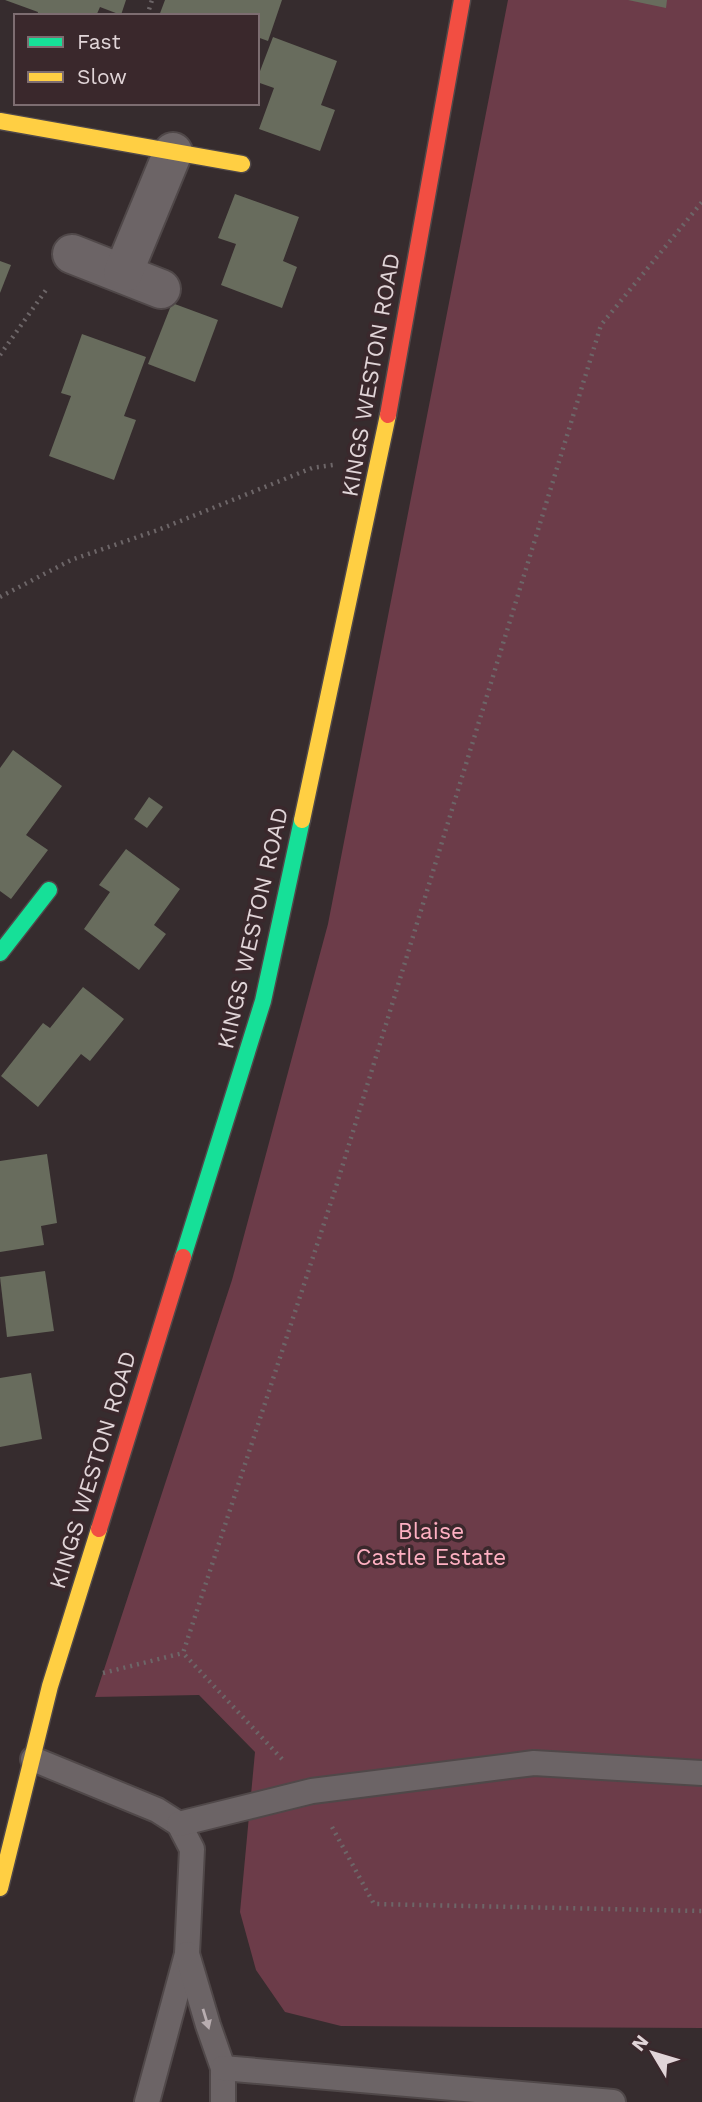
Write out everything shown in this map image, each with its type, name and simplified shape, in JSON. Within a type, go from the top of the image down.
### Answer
[{"type":"main road","name":"KINGS WESTON ROAD","points":[[0,1888],[50,1686],[263,1000],[379,467],[462,0]]},
{"type":"main road","points":[[0,121],[242,164]]},
{"type":"main road","points":[[0,953],[49,890]]},
{"type":"street","points":[[123,273],[173,152]]},
{"type":"street","points":[[72,254],[162,289]]},
{"type":"lane","points":[[33,1759],[158,1810],[178,1824],[192,1849],[187,1954],[147,2102]]},
{"type":"lane","points":[[178,1824],[312,1791],[534,1763],[702,1773]]},
{"type":"lane","points":[[187,1954],[223,2068],[223,2102]]},
{"type":"lane","points":[[223,2068],[614,2102]]},
{"type":"path","points":[[183,1653],[335,1190],[601,326],[702,202]]},
{"type":"path","points":[[0,355],[72,254]]},
{"type":"path","points":[[0,597],[71,560],[158,530],[312,468],[348,464],[379,467]]},
{"type":"path","points":[[50,1686],[183,1653]]},
{"type":"path","points":[[183,1653],[312,1791],[374,1904],[702,1911]]},
{"type":"green space","name":"Blaise Castle Estate","points":[[508,0],[702,0],[702,2028],[341,2026],[285,2012],[256,1970],[240,1912],[255,1752],[199,1695],[95,1697],[232,1280],[328,924]]},
{"type":"building","points":[[5,0],[126,0],[121,14],[100,7],[97,14],[38,12]]},
{"type":"building","points":[[165,0],[282,0],[268,41],[259,38],[259,14],[160,14]]},
{"type":"building","points":[[628,0],[667,0],[666,8]]},
{"type":"building","points":[[273,37],[337,61],[321,105],[335,110],[320,151],[259,129],[274,88],[259,83],[259,74]]},
{"type":"building","points":[[235,194],[299,217],[283,261],[297,267],[282,308],[221,285],[236,244],[218,238]]},
{"type":"building","points":[[0,261],[11,265],[0,293]]},
{"type":"building","points":[[172,303],[218,320],[195,382],[148,364]]},
{"type":"building","points":[[82,334],[146,357],[124,416],[136,420],[114,480],[49,456],[71,396],[61,393]]},
{"type":"building","points":[[13,750],[62,786],[26,835],[48,850],[11,899],[0,891],[0,768]]},
{"type":"building","points":[[149,797],[163,807],[147,828],[134,819]]},
{"type":"building","points":[[126,849],[180,889],[154,925],[166,934],[139,970],[84,929],[110,892],[99,885]]},
{"type":"building","points":[[83,987],[124,1019],[90,1061],[81,1054],[38,1107],[1,1076],[43,1023],[50,1028]]},
{"type":"building","points":[[47,1154],[57,1223],[41,1226],[44,1245],[0,1252],[0,1161]]},
{"type":"building","points":[[45,1271],[54,1331],[7,1337],[0,1277]]},
{"type":"building","points":[[31,1373],[42,1439],[0,1447],[0,1378]]},
{"type":"traffic: fast","points":[[183,1257],[263,1001],[302,820]]},
{"type":"traffic: fast","points":[[0,953],[49,890]]},
{"type":"traffic: slow","points":[[0,121],[242,164]]},
{"type":"traffic: slow","points":[[302,820],[388,415]]},
{"type":"traffic: slow","points":[[0,1888],[50,1686],[99,1529]]},
{"type":"traffic: jam","points":[[388,415],[462,0]]},
{"type":"traffic: jam","points":[[99,1529],[183,1257]]}]
